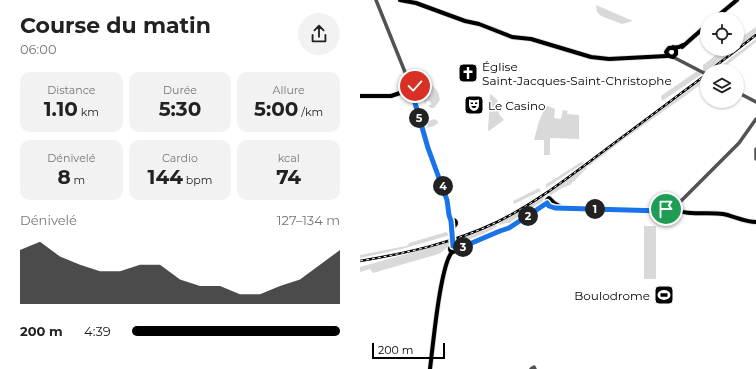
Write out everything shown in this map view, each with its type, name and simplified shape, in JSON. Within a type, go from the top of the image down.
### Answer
[{"type":"main road","points":[[400,0],[422,6],[512,37],[532,39],[586,56],[602,59],[675,55],[683,45],[700,31]]},
{"type":"main road","points":[[722,12],[737,0]]},
{"type":"main road","points":[[657,56],[670,47],[683,45]]},
{"type":"main road","points":[[674,47],[675,55]]},
{"type":"main road","points":[[666,50],[667,56]]},
{"type":"main road","points":[[360,96],[391,96],[411,90],[423,131],[447,200],[452,223],[451,233],[455,249]]},
{"type":"main road","points":[[430,369],[439,299],[448,257],[455,249],[509,228],[547,203],[548,198],[553,205],[564,208],[659,210],[670,208],[677,213],[722,214],[756,222]]},
{"type":"street","points":[[376,0],[411,90]]},
{"type":"street","points":[[675,55],[679,60],[700,71]]},
{"type":"street","points":[[744,96],[756,102]]},
{"type":"street","points":[[670,208],[679,203],[739,143],[756,119]]},
{"type":"street","points":[[756,149],[756,158]]},
{"type":"shaded area","points":[[596,5],[633,21],[622,24],[601,16],[597,12]]},
{"type":"shaded area","points":[[756,27],[756,34],[744,43],[744,35]]},
{"type":"shaded area","points":[[756,39],[756,42],[744,51],[744,48]]},
{"type":"shaded area","points":[[715,56],[727,56],[716,64],[704,64]]},
{"type":"shaded area","points":[[734,56],[738,56],[728,64],[723,64]]},
{"type":"shaded area","points":[[697,71],[700,73],[700,75],[662,101],[661,96]]},
{"type":"shaded area","points":[[700,81],[700,84],[685,96],[589,166],[587,165]]},
{"type":"shaded area","points":[[418,84],[424,90],[433,86],[438,92],[440,100],[434,108],[428,106],[431,104],[430,101],[426,101],[426,104],[418,93]]},
{"type":"shaded area","points":[[491,94],[498,101],[493,107],[498,108],[499,114],[504,120],[489,131],[488,130]]},
{"type":"shaded area","points":[[546,106],[555,109],[554,118],[561,119],[563,110],[568,111],[567,114],[579,115],[579,139],[550,138],[550,155],[544,155],[544,140],[534,140],[539,121]]},
{"type":"shaded area","points":[[434,119],[438,121],[438,123],[427,128],[429,121]]},
{"type":"shaded area","points":[[581,162],[584,163],[546,188],[546,184]]},
{"type":"shaded area","points":[[586,166],[587,168],[570,185],[551,195],[547,193]]},
{"type":"shaded area","points":[[539,188],[541,191],[514,204],[513,201]]},
{"type":"shaded area","points":[[545,195],[540,204],[530,212],[510,223],[499,225],[498,223]]},
{"type":"shaded area","points":[[496,224],[497,226],[490,231],[460,245],[455,245],[453,241]]},
{"type":"shaded area","points":[[644,226],[656,226],[656,279],[644,279]]},
{"type":"shaded area","points":[[446,232],[450,235],[402,249],[360,258],[360,255],[406,246],[409,243]]},
{"type":"shaded area","points":[[449,242],[449,246],[439,254],[373,273],[370,269],[360,272],[360,267]]},
{"type":"railway","points":[[718,64],[756,35]]},
{"type":"railway","points":[[360,261],[412,251],[464,236],[511,215],[566,179],[700,79]]},
{"type":"place","name":"Église Saint-Jacques-Saint-Christophe","points":[[468,73]]},
{"type":"place","name":"Le Casino","points":[[474,105]]},
{"type":"place","name":"Boulodrome","points":[[664,295]]},
{"type":"route","points":[[415,86],[417,91],[413,94],[413,96],[418,115],[449,206],[453,246],[460,248],[509,228],[547,203],[549,206],[555,208],[663,211],[667,210],[666,209]]}]
